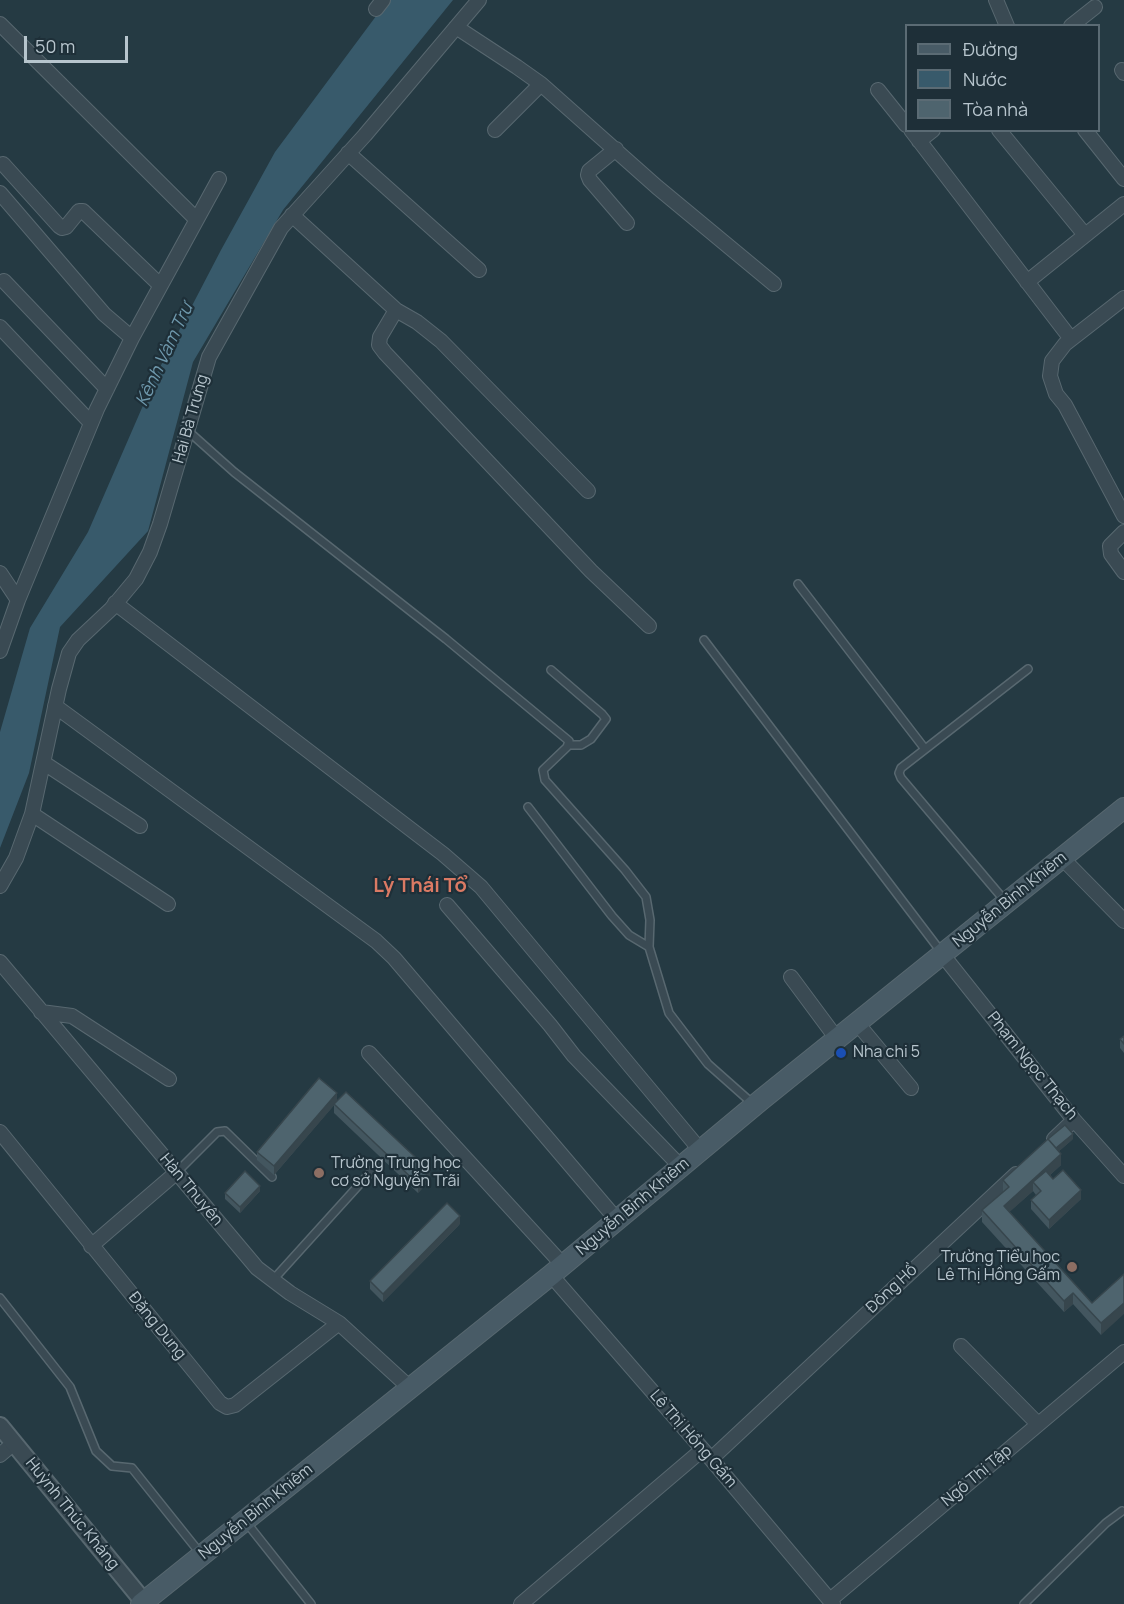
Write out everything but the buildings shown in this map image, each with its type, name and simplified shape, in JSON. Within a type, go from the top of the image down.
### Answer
[{"type":"main road","name":"Nguyễn Bỉnh Khiêm","points":[[143,1603],[557,1270],[837,1039],[1124,808]]},
{"type":"street","name":"Hai Bà Trưng","points":[[0,886],[16,858],[32,814],[69,653],[78,640],[136,579],[150,552],[209,357],[281,228],[479,0]]},
{"type":"street","points":[[996,0],[1006,24]]},
{"type":"street","points":[[1074,24],[1095,8]]},
{"type":"street","points":[[0,24],[196,219]]},
{"type":"street","points":[[456,27],[541,84],[774,284]]},
{"type":"street","points":[[495,130],[541,84]]},
{"type":"street","points":[[878,90],[905,124]]},
{"type":"street","points":[[1001,132],[1085,235]]},
{"type":"street","points":[[1087,132],[1124,179]]},
{"type":"street","points":[[915,136],[1071,339]]},
{"type":"street","points":[[615,149],[589,171],[588,175],[627,223]]},
{"type":"street","points":[[348,153],[479,270]]},
{"type":"street","points":[[3,164],[59,226],[66,227],[79,211],[83,211],[160,285]]},
{"type":"street","points":[[0,651],[18,600],[91,423],[132,338],[219,178]]},
{"type":"street","points":[[0,193],[104,314],[132,338]]},
{"type":"street","points":[[1027,282],[1124,204]]},
{"type":"street","points":[[292,215],[396,310],[417,322],[441,341],[588,491]]},
{"type":"street","points":[[4,281],[107,389]]},
{"type":"street","points":[[1124,298],[1065,344],[1052,361],[1050,376],[1056,394],[1065,405],[1124,516]]},
{"type":"street","points":[[396,310],[380,337],[379,345],[385,353],[591,571],[649,626]]},
{"type":"street","points":[[0,327],[91,423]]},
{"type":"street","points":[[1124,532],[1110,546],[1111,554],[1124,572]]},
{"type":"street","points":[[0,573],[18,600]]},
{"type":"street","points":[[115,603],[443,854],[481,887],[701,1150]]},
{"type":"street","points":[[55,706],[376,941],[394,958],[617,1220]]},
{"type":"street","points":[[44,763],[140,826]]},
{"type":"street","points":[[32,814],[168,904]]},
{"type":"street","points":[[1062,858],[1124,921]]},
{"type":"street","points":[[447,905],[574,1056],[681,1167]]},
{"type":"street","name":"Phạm Ngọc Thạch","points":[[942,954],[1074,1120],[1124,1176]]},
{"type":"street","name":"Hàn Thuyên","points":[[0,962],[257,1268],[272,1281],[339,1323],[410,1388]]},
{"type":"street","points":[[791,977],[837,1039]]},
{"type":"street","points":[[41,1011],[72,1016],[169,1079]]},
{"type":"street","points":[[857,1023],[911,1088]]},
{"type":"street","name":"Lê Thị Hồng Gấm","points":[[369,1053],[557,1270],[829,1603]]},
{"type":"street","points":[[1040,1152],[1074,1120]]},
{"type":"street","name":"Đặng Dung","points":[[0,1132],[220,1403],[227,1407],[235,1405],[339,1323]]},
{"type":"street","name":"Đông Hồ","points":[[521,1604],[706,1454],[1022,1168]]},
{"type":"street","points":[[91,1245],[177,1172]]},
{"type":"street","points":[[962,1346],[1038,1424]]},
{"type":"street","name":"Ngô Thị Tập","points":[[829,1603],[1124,1352]]},
{"type":"street","name":"Huỳnh Thúc Kháng","points":[[0,1426],[143,1603]]},
{"type":"street","points":[[0,1455],[14,1443]]},
{"type":"lane","points":[[187,430],[305,529],[446,639],[569,741],[569,745]]},
{"type":"lane","points":[[798,584],[925,749]]},
{"type":"lane","points":[[704,640],[942,954]]},
{"type":"lane","points":[[1006,903],[899,773],[901,768],[1028,669]]},
{"type":"lane","points":[[551,670],[606,719],[591,739],[581,745],[569,745],[543,770],[545,780],[646,897],[650,920],[649,947],[669,1013],[708,1064],[755,1106]]},
{"type":"lane","points":[[528,807],[629,935],[649,947]]},
{"type":"lane","points":[[177,1172],[217,1132],[225,1131],[272,1177]]},
{"type":"lane","points":[[272,1281],[376,1165]]},
{"type":"lane","points":[[0,1298],[70,1387],[96,1451],[112,1466],[132,1468],[202,1556]]},
{"type":"lane","points":[[1024,1604],[1106,1523],[1122,1511]]},
{"type":"lane","points":[[245,1521],[311,1604]]},
{"type":"water","points":[[388,0],[453,0],[283,210],[193,362],[148,531],[60,627],[29,773],[0,848],[0,732],[30,628],[88,532],[158,371],[275,152]]},
{"type":"place","name":"Nha chi 5","points":[[841,1053]]},
{"type":"place","name":"Trường Trung học cơ sở Nguyễn Trãi","points":[[319,1173]]},
{"type":"place","name":"Trường Tiểu học Lê Thị Hồng Gấm","points":[[1072,1267]]},
{"type":"district","name":"Lý Thái Tổ","points":[[420,886]]},
{"type":"water label","name":"Kênh Vàm Trư","points":[[165,355]]}]
